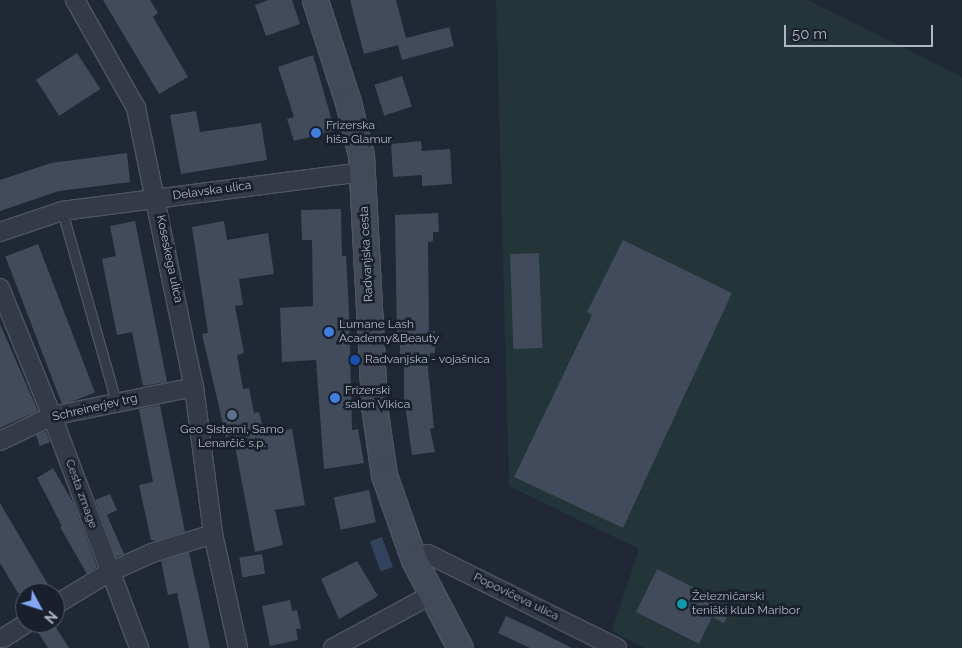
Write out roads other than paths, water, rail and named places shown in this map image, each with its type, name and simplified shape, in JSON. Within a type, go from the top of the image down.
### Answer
[{"type":"street","name":"Koseskega ulica","points":[[75,0],[136,108],[194,387],[213,534],[238,648]]},
{"type":"street","name":"Radvanjska cesta","points":[[315,0],[348,102],[362,172],[374,406],[379,447],[391,501],[414,560],[431,596],[460,648]]},
{"type":"street","name":"Delavska ulica","points":[[0,232],[62,212],[362,172]]},
{"type":"street","points":[[0,288],[52,416]]},
{"type":"street","name":"Schreinerjev trg","points":[[0,441],[52,416],[194,387]]},
{"type":"street","name":"Cesta zmage","points":[[52,416],[139,648]]},
{"type":"street","points":[[65,599],[110,572],[152,553],[213,534]]},
{"type":"street","name":"Popovičeva ulica","points":[[414,560],[428,554],[617,648]]},
{"type":"street","points":[[333,648],[431,596]]},
{"type":"street","points":[[3,640],[15,632]]},
{"type":"lane","points":[[62,212],[116,402]]},
{"type":"water","points":[[382,537],[393,567],[381,572],[370,541]]},
{"type":"place","name":"Frizerska hiša Glamur","points":[[316,133]]},
{"type":"place","name":"Lumane Lash Academy&Beauty","points":[[329,332]]},
{"type":"place","name":"Radvanjska - vojašnica","points":[[355,360]]},
{"type":"place","name":"Frizerski salon Vikica","points":[[335,398]]},
{"type":"place","name":"Geo Sistemi, Samo Lenarčič s.p.","points":[[232,415]]},
{"type":"place","name":"Železničarski teniški klub Maribor","points":[[682,604]]}]
